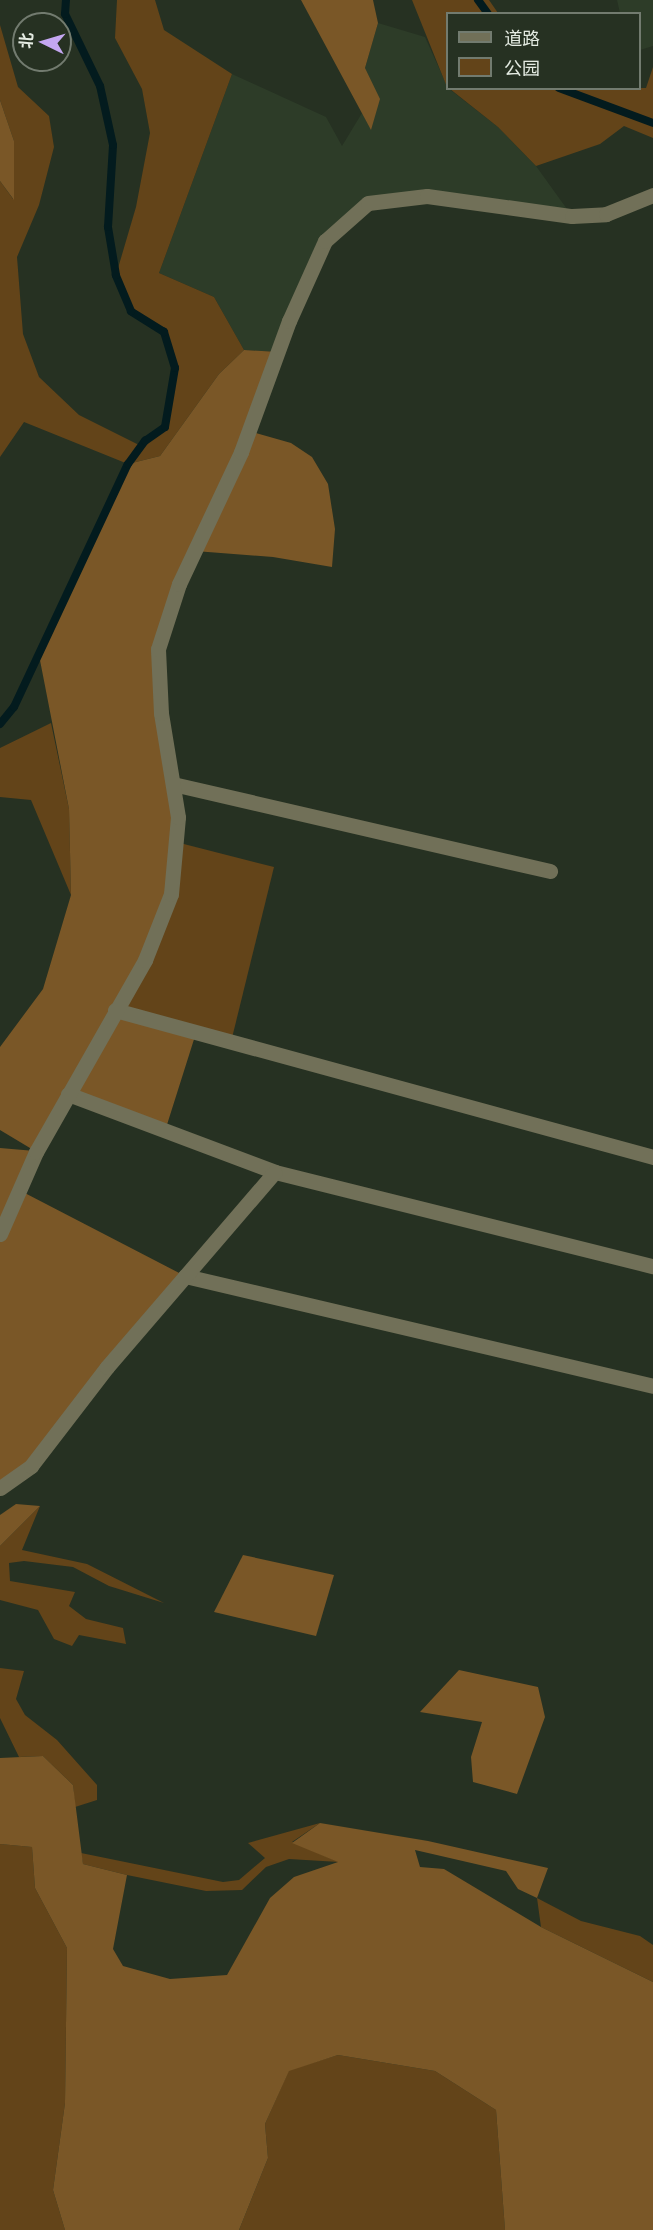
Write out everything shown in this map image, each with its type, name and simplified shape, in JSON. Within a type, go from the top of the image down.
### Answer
[{"type":"street","points":[[0,1234],[36,1152],[145,960],[171,894],[178,818],[161,713],[158,649],[179,584],[241,452],[289,321],[325,242],[368,202],[427,196],[572,216],[606,214],[653,195]]},
{"type":"street","points":[[173,784],[550,871]]},
{"type":"street","points":[[115,1010],[653,1157]]},
{"type":"street","points":[[68,1094],[275,1173],[653,1266]]},
{"type":"street","points":[[0,1488],[31,1466],[106,1367],[275,1173]]},
{"type":"street","points":[[185,1276],[653,1386]]},
{"type":"shaded area","points":[[301,0],[373,0],[378,23],[365,68],[380,99],[371,130]]},
{"type":"shaded area","points":[[617,0],[653,0],[653,46],[641,50],[641,12],[620,12]]},
{"type":"shaded area","points":[[378,23],[425,37],[446,84],[446,90],[451,90],[498,127],[536,166],[572,216],[427,196],[368,203],[325,242],[278,352],[244,350],[214,297],[159,273],[232,74],[326,117],[342,146],[362,113],[371,129],[365,68]]},
{"type":"shaded area","points":[[0,100],[14,141],[14,200],[0,181]]},
{"type":"shaded area","points":[[244,350],[278,352],[249,431],[291,443],[312,457],[328,484],[335,529],[332,567],[273,557],[195,551],[158,649],[178,817],[171,894],[115,1010],[196,1033],[165,1131],[68,1094],[19,1190],[185,1276],[31,1466],[0,1488],[0,1148],[35,1151],[0,1130],[0,1047],[43,989],[71,895],[69,809],[38,650],[128,464],[160,456],[219,374]]},
{"type":"shaded area","points":[[16,1504],[40,1506],[0,1546],[0,1515]]},
{"type":"shaded area","points":[[243,1555],[334,1575],[316,1636],[214,1612]]},
{"type":"shaded area","points":[[459,1670],[538,1687],[545,1717],[517,1794],[473,1782],[471,1757],[482,1722],[420,1712]]},
{"type":"shaded area","points":[[43,1756],[73,1785],[83,1864],[127,1875],[113,1949],[123,1966],[170,1979],[227,1975],[270,1898],[294,1877],[338,1862],[292,1843],[320,1823],[428,1841],[548,1868],[537,1898],[518,1889],[506,1871],[415,1850],[420,1867],[444,1869],[541,1927],[653,1982],[653,2230],[505,2230],[496,2110],[435,2071],[338,2055],[289,2071],[265,2124],[268,2158],[239,2230],[65,2230],[53,2190],[65,2103],[67,1948],[35,1888],[32,1847],[0,1844],[0,1758]]},
{"type":"green space","points":[[117,0],[155,0],[164,30],[232,74],[159,273],[214,297],[244,350],[219,374],[160,456],[128,464],[24,422],[0,457],[0,181],[13,199],[14,141],[0,100],[0,25],[18,87],[49,116],[54,147],[39,205],[17,257],[23,334],[39,377],[79,415],[139,445],[165,427],[175,368],[164,332],[131,311],[116,275],[136,207],[150,133],[142,89],[115,38]]},
{"type":"green space","points":[[412,0],[489,0],[497,12],[446,12],[446,85]]},
{"type":"green space","points":[[653,67],[653,138],[624,126],[600,144],[536,166],[498,127],[451,90],[641,90],[641,88],[646,88]]},
{"type":"green space","points":[[51,723],[69,809],[71,895],[31,800],[0,797],[0,748]]},
{"type":"green space","points":[[176,842],[274,867],[231,1042],[115,1010]]},
{"type":"green space","points":[[40,1506],[22,1550],[87,1564],[164,1603],[109,1586],[73,1567],[24,1561],[9,1563],[10,1581],[75,1592],[69,1606],[86,1619],[123,1628],[126,1644],[79,1635],[72,1646],[54,1639],[38,1610],[0,1600],[0,1546]]},
{"type":"green space","points":[[0,1668],[24,1671],[16,1699],[25,1715],[57,1740],[97,1785],[97,1800],[75,1807],[73,1785],[43,1756],[19,1757],[0,1718]]},
{"type":"green space","points":[[320,1823],[292,1842],[339,1862],[289,1859],[266,1867],[242,1890],[206,1891],[127,1875],[83,1864],[81,1853],[223,1882],[239,1880],[265,1858],[248,1843]]},
{"type":"green space","points":[[0,1844],[32,1847],[35,1888],[67,1948],[65,2103],[53,2190],[65,2230],[0,2230]]},
{"type":"green space","points":[[537,1898],[581,1921],[640,1936],[653,1945],[653,1982],[541,1927]]},
{"type":"green space","points":[[338,2055],[435,2071],[496,2110],[505,2230],[239,2230],[268,2158],[265,2124],[289,2070]]},
{"type":"waterway","points":[[0,724],[14,707],[128,464],[145,441],[165,427],[175,368],[164,332],[131,311],[116,275],[108,227],[113,145],[100,86],[65,14],[66,0]]},
{"type":"waterway","points":[[478,0],[487,12]]},
{"type":"waterway","points":[[564,90],[653,123]]}]
